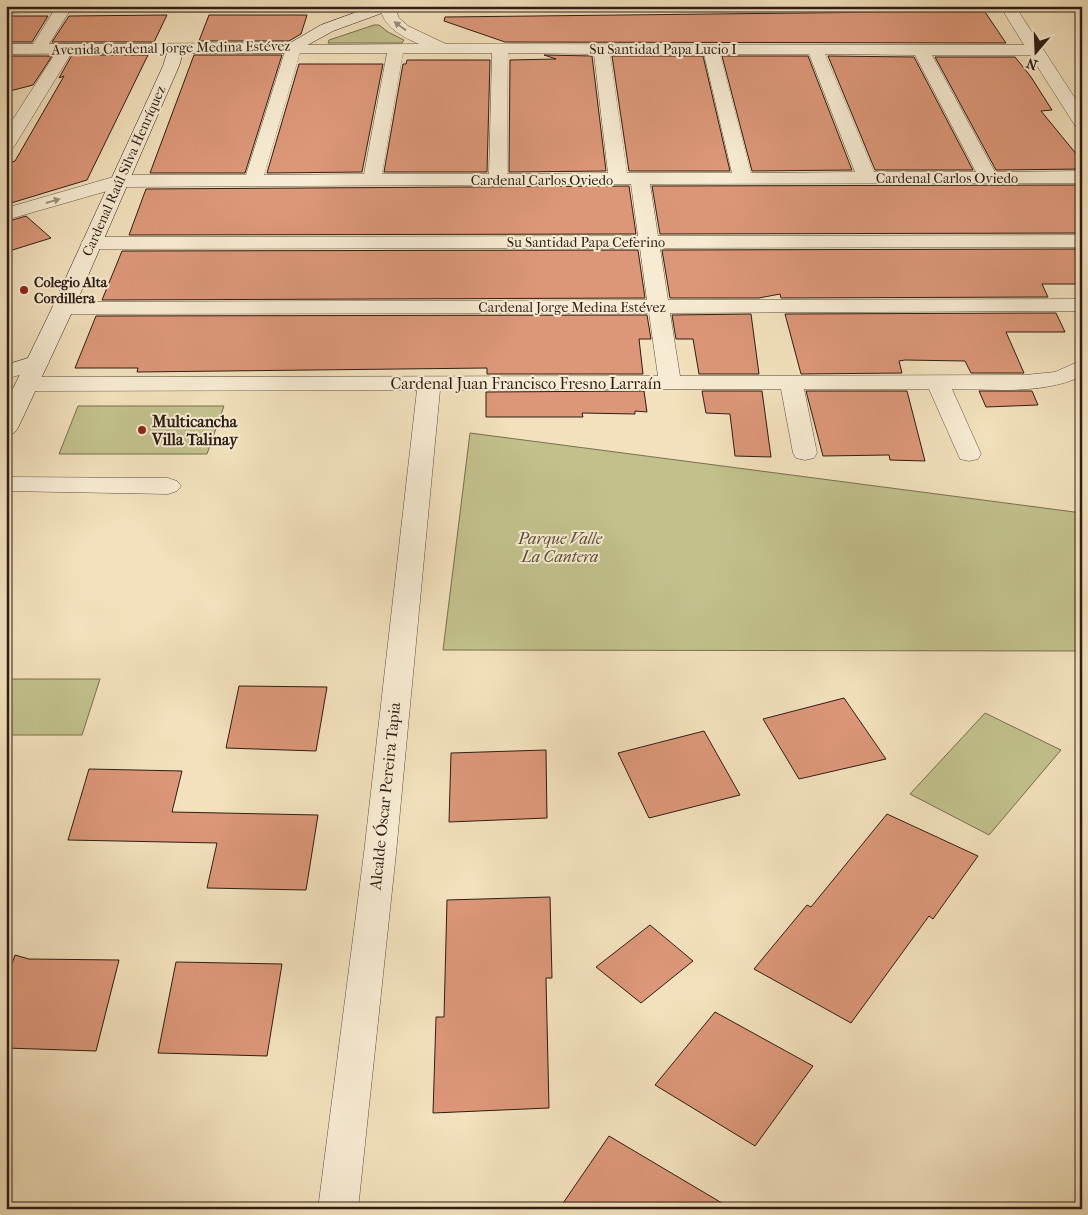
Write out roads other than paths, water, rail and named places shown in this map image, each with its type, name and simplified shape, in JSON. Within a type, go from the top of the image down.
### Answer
[{"type":"street","points":[[6,8],[387,6],[392,20],[404,29],[424,40],[454,49]]},
{"type":"street","name":"Avenida Cardenal Jorge Medina Estévez","points":[[6,49],[293,48],[327,28],[387,6]]},
{"type":"street","points":[[470,6],[591,6]]},
{"type":"street","points":[[1007,6],[1082,123]]},
{"type":"street","points":[[38,49],[64,7]]},
{"type":"street","points":[[253,181],[293,48]]},
{"type":"street","name":"Su Santidad Papa Lucio I","points":[[293,48],[1034,50]]},
{"type":"street","points":[[6,145],[66,49]]},
{"type":"street","name":"Cardenal Raúl Silva Henríquez","points":[[6,428],[120,182],[171,66],[176,49]]},
{"type":"street","points":[[372,180],[396,49]]},
{"type":"street","points":[[498,180],[500,49]]},
{"type":"street","points":[[601,49],[618,179]]},
{"type":"street","points":[[711,49],[743,179]]},
{"type":"street","points":[[815,50],[867,178]]},
{"type":"street","points":[[921,50],[989,178]]},
{"type":"street","points":[[14,101],[36,95]]},
{"type":"street","name":"Cardenal Carlos Oviedo","points":[[6,214],[120,182],[1082,177]]},
{"type":"street","points":[[640,179],[670,383]]},
{"type":"street","name":"Su Santidad Papa Ceferino","points":[[91,243],[1082,241]]},
{"type":"street","name":"Cardenal Jorge Medina Estévez","points":[[63,308],[1082,305]]},
{"type":"street","points":[[6,372],[38,362]]},
{"type":"street","name":"Cardenal Juan Francisco Fresno Larraín","points":[[28,384],[1025,382],[1060,378],[1082,367]]},
{"type":"street","points":[[791,383],[805,453]]},
{"type":"street","points":[[938,383],[969,454]]},
{"type":"street","name":"Alcalde Óscar Pereira Tapia","points":[[338,1209],[380,853],[429,384]]},
{"type":"street","points":[[6,484],[168,486]]},
{"type":"place","name":"Colegio Alta Cordillera","points":[[24,290]]},
{"type":"place","name":"Multicancha Villa Talinay","points":[[142,430]]},
{"type":"park label","name":"Parque Valle La Cantera","points":[[560,547]]}]
